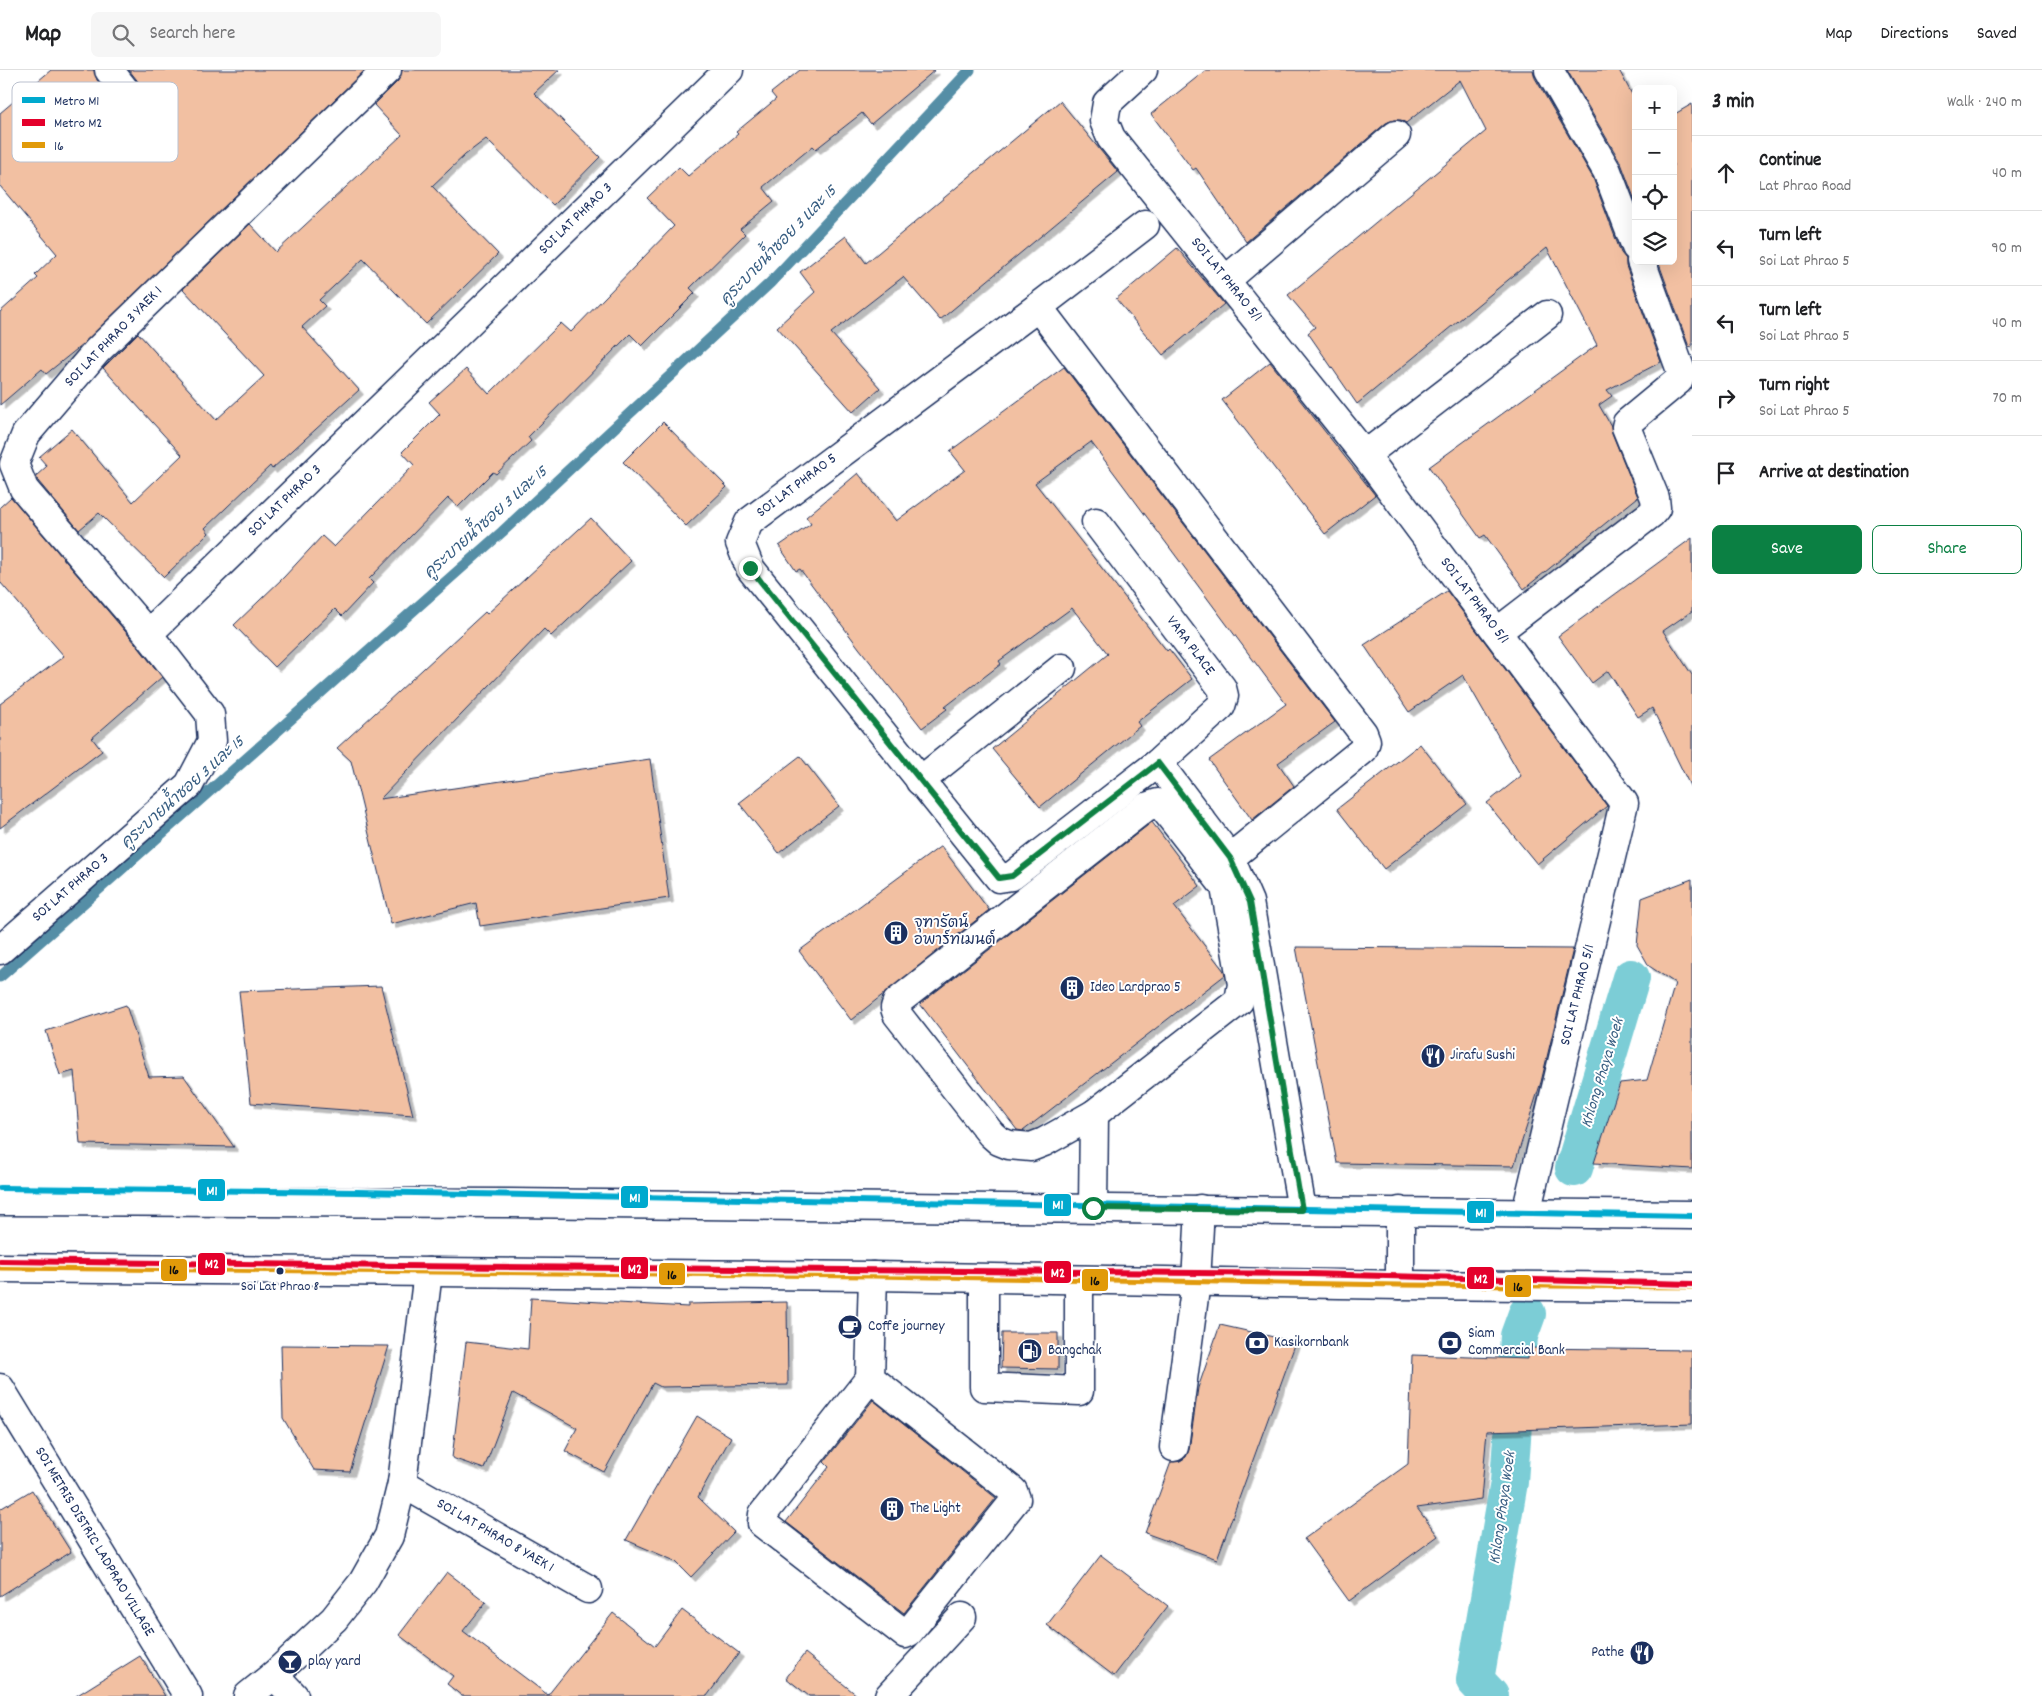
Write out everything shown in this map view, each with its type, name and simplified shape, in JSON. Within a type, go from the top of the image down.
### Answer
[{"type":"street","points":[[108,70],[118,82]]},
{"type":"street","name":"SOI LAT PHRAO 3 YAEK 1","points":[[148,634],[24,489],[14,464],[26,434],[97,351],[387,70]]},
{"type":"street","name":"SOI LAT PHRAO 3","points":[[0,950],[189,785],[212,741],[210,714],[148,634],[730,70]]},
{"type":"street","name":"SOI LAT PHRAO 5/1","points":[[1143,70],[1107,103],[1104,121],[1111,138],[1365,455],[1624,803],[1526,1213]]},
{"type":"street","points":[[1549,70],[1608,171],[1632,236]]},
{"type":"street","points":[[1226,280],[1396,135]]},
{"type":"street","name":"SOI LAT PHRAO 5","points":[[1145,225],[749,522],[740,543],[750,568],[999,878],[1012,876],[1158,763]]},
{"type":"street","points":[[1497,632],[1651,514],[1656,508],[1655,498],[1626,427],[1627,423],[1679,380],[1681,371],[1642,265]]},
{"type":"street","points":[[1038,307],[1363,733],[1366,741],[1363,750],[1230,858]]},
{"type":"street","points":[[1365,455],[1547,315]]},
{"type":"street","name":"VARA PLACE","points":[[1096,522],[1222,688],[1224,696],[1221,706],[1158,763]]},
{"type":"street","points":[[920,781],[1062,668]]},
{"type":"street","points":[[1158,763],[1230,858],[1250,902],[1302,1210]]},
{"type":"street","points":[[1158,803],[1225,887],[1242,984],[1241,996],[1239,1001],[1232,1007],[1094,1114],[1044,1142],[1031,1146],[1009,1145],[999,1141],[991,1134],[897,1014],[895,1008],[897,1002],[1146,807],[1158,803]]},
{"type":"street","points":[[1093,1208],[1094,1114]]},
{"type":"street","points":[[0,1201],[1093,1208],[1692,1215]]},
{"type":"street","points":[[1174,1447],[1196,1282],[1200,1209]]},
{"type":"street","points":[[1400,1211],[1400,1285]]},
{"type":"street","points":[[0,1268],[873,1276],[1079,1281],[1692,1287]]},
{"type":"street","points":[[248,1696],[334,1620],[363,1582],[388,1536],[402,1483],[428,1272]]},
{"type":"street","points":[[870,1378],[1013,1491],[1016,1499],[909,1632],[905,1634],[762,1523],[763,1514],[870,1378],[873,1276]]},
{"type":"street","points":[[984,1279],[984,1387],[1079,1391],[1079,1281]]},
{"type":"street","name":"SOI METRIS DISTRIC LADPRAO VILLAGE","points":[[0,1388],[188,1696]]},
{"type":"street","name":"SOI LAT PHRAO 8 YAEK 1","points":[[402,1483],[588,1589]]},
{"type":"street","points":[[888,1696],[962,1617]]},
{"type":"street","points":[[274,1675],[294,1696]]},
{"type":"building","points":[[51,70],[94,70],[99,82],[37,82]]},
{"type":"building","points":[[129,70],[365,70],[82,345],[46,374],[42,369],[0,405],[0,312],[38,278],[35,275],[57,254],[0,186],[0,113],[12,103],[12,162],[178,162],[178,82],[138,82]]},
{"type":"building","points":[[402,70],[559,70],[534,93],[600,157],[553,205],[486,139],[465,155],[432,186],[498,254],[426,324],[363,259],[319,300],[325,306],[302,327],[359,390],[272,469],[270,466],[205,528],[209,533],[164,577],[99,513],[79,530],[38,481],[36,476],[47,466],[39,457],[72,429],[133,502],[182,455],[103,368],[138,333],[216,420],[264,376],[183,289],[250,224],[276,252],[402,135],[374,105],[398,81]]},
{"type":"building","points":[[800,70],[935,70],[871,124],[862,113],[816,149],[813,146],[763,187],[774,201],[740,229],[745,234],[690,288],[695,293],[642,346],[630,334],[528,437],[531,441],[496,474],[493,472],[458,507],[448,498],[369,579],[373,583],[342,616],[335,609],[275,667],[234,625],[284,577],[322,536],[334,547],[414,465],[402,452],[440,414],[429,402],[466,369],[489,394],[561,323],[571,332],[674,226],[647,198],[679,167],[688,176],[738,134],[736,132],[776,99],[771,93]]},
{"type":"building","points":[[1206,70],[1533,70],[1535,78],[1593,178],[1621,253],[1626,259],[1626,266],[1661,362],[1607,390],[1612,396],[1599,405],[1611,426],[1612,433],[1638,497],[1524,589],[1485,535],[1480,538],[1429,467],[1597,345],[1547,248],[1357,404],[1308,333],[1315,327],[1288,295],[1486,131],[1460,80],[1406,123],[1401,120],[1394,120],[1386,123],[1246,242],[1196,168],[1193,170],[1151,114]]},
{"type":"building","points":[[1567,70],[1619,70],[1632,94],[1632,192],[1621,163]]},
{"type":"building","points":[[1060,101],[1118,172],[940,320],[903,277],[831,333],[880,388],[853,412],[777,327],[815,292],[800,272],[846,236],[866,263]]},
{"type":"building","points":[[1692,104],[1692,346],[1689,347],[1659,265],[1677,265],[1677,113]]},
{"type":"building","points":[[1177,248],[1224,304],[1163,355],[1116,299]]},
{"type":"building","points":[[1270,362],[1375,495],[1325,534],[1222,400]]},
{"type":"building","points":[[1064,367],[1335,722],[1278,763],[1294,786],[1252,820],[1209,760],[1286,704],[1091,442],[1035,483],[1167,651],[1169,649],[1192,679],[1137,722],[1140,726],[1040,807],[992,749],[1108,654],[1072,608],[999,661],[1001,664],[945,707],[947,709],[922,728],[800,569],[796,571],[779,546],[811,524],[806,517],[858,473],[896,521],[965,470],[950,451]]},
{"type":"building","points":[[663,422],[727,487],[686,526],[623,462]]},
{"type":"building","points":[[11,497],[162,677],[92,738],[102,751],[0,828],[0,704],[64,656],[0,582],[0,507]]},
{"type":"building","points":[[591,518],[631,561],[551,636],[544,629],[380,799],[650,759],[669,898],[480,926],[476,903],[391,924],[351,761],[337,748]]},
{"type":"building","points":[[1692,538],[1692,611],[1663,631],[1692,675],[1692,790],[1652,708],[1638,717],[1608,671],[1592,683],[1558,636]]},
{"type":"building","points":[[1447,591],[1607,806],[1537,864],[1487,803],[1521,776],[1463,675],[1409,712],[1364,645]]},
{"type":"building","points":[[1420,744],[1467,804],[1384,869],[1337,809]]},
{"type":"building","points":[[800,756],[839,806],[779,853],[739,803]]},
{"type":"building","name":"Ideo Lardprao 5","points":[[1152,822],[1200,886],[1174,906],[1224,971],[1225,975],[1023,1131],[1017,1130],[920,1004]]},
{"type":"building","name":"จุฑารัตน์ อพาร์ทเมนต์","points":[[941,846],[989,910],[851,1020],[799,951]]},
{"type":"building","points":[[1692,879],[1692,1169],[1594,1163],[1620,1083],[1647,1080],[1675,983],[1649,966],[1637,945],[1642,898]]},
{"type":"building","name":"Jirafu Sushi","points":[[1296,947],[1573,949],[1541,1082],[1514,1166],[1337,1163]]},
{"type":"building","points":[[381,986],[413,1115],[251,1103],[239,991]]},
{"type":"building","points":[[126,1005],[149,1077],[184,1076],[234,1147],[80,1144],[74,1071],[60,1075],[46,1031]]},
{"type":"building","points":[[531,1298],[688,1307],[688,1304],[787,1302],[788,1385],[661,1387],[653,1383],[604,1472],[565,1451],[577,1428],[513,1393],[484,1469],[452,1458],[466,1342],[528,1349]]},
{"type":"building","points":[[1220,1325],[1296,1342],[1217,1559],[1145,1533],[1171,1462],[1180,1461],[1186,1457],[1189,1450],[1198,1388]]},
{"type":"building","name":"Bangchak","points":[[1002,1333],[1058,1333],[1058,1369],[1001,1368]]},
{"type":"building","points":[[281,1345],[389,1346],[350,1472],[314,1470],[283,1418]]},
{"type":"building","points":[[1528,1348],[1692,1350],[1692,1424],[1487,1431],[1481,1499],[1417,1508],[1438,1536],[1349,1601],[1304,1539],[1408,1464],[1412,1355],[1528,1359]]},
{"type":"building","name":"The Light","points":[[873,1400],[996,1498],[904,1613],[786,1522],[829,1467],[824,1462]]},
{"type":"building","points":[[697,1416],[731,1437],[698,1497],[734,1532],[691,1577],[675,1561],[626,1540]]},
{"type":"building","points":[[32,1490],[71,1552],[0,1596],[0,1509]]},
{"type":"building","points":[[1101,1555],[1168,1606],[1114,1676],[1047,1625]]},
{"type":"building","points":[[447,1572],[486,1602],[463,1631],[548,1695],[613,1613],[655,1646],[682,1610],[739,1653],[707,1696],[462,1696],[447,1684],[453,1676],[399,1635]]},
{"type":"building","points":[[805,1653],[858,1696],[809,1696],[786,1678]]},
{"type":"building","points":[[140,1656],[165,1696],[76,1696]]},
{"type":"waterway","name":"คูระบายน้ำซอย 3 และ 15","points":[[0,977],[502,532],[770,283],[970,70]]},
{"type":"waterway","name":"Khlong Phaya Woek","points":[[1574,1168],[1631,978]]},
{"type":"waterway","name":"Khlong Phaya Woek","points":[[1490,1696],[1475,1680],[1509,1482],[1519,1336],[1527,1314]]},
{"type":"metro line","name":"M1","points":[[0,1188],[357,1192],[1692,1216]]},
{"type":"metro line","name":"M2","points":[[0,1261],[1309,1274],[1692,1284]]},
{"type":"transit line","name":"16","points":[[0,1268],[873,1276],[1400,1285],[1692,1287]]},
{"type":"place","name":"จุฑารัตน์ อพาร์ทเมนต์","points":[[896,933]]},
{"type":"place","name":"Ideo Lardprao 5","points":[[1072,988]]},
{"type":"place","name":"Jirafu Sushi","points":[[1433,1056]]},
{"type":"place","name":"Soi Lat Phrao 8","points":[[280,1271]]},
{"type":"place","name":"Coffe journey","points":[[850,1327]]},
{"type":"place","name":"Kasikornbank","points":[[1257,1343]]},
{"type":"place","name":"Siam Commercial Bank","points":[[1450,1343]]},
{"type":"place","name":"Bangchak","points":[[1030,1351]]},
{"type":"place","name":"The Light","points":[[892,1509]]},
{"type":"place","name":"Pathe","points":[[1642,1653]]},
{"type":"place","name":"play yard","points":[[290,1662]]},
{"type":"route","points":[[750,568],[999,878],[1012,876],[1158,763],[1230,858],[1250,902],[1302,1210],[1093,1208]]}]
